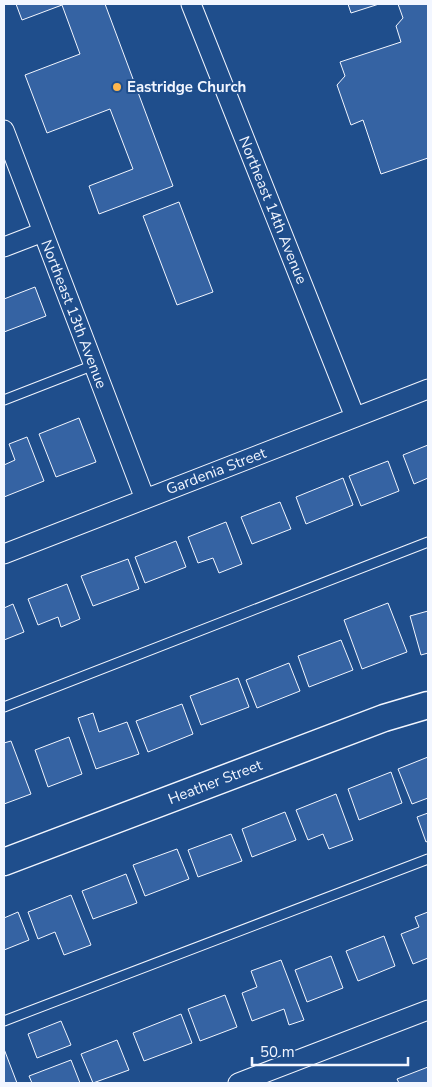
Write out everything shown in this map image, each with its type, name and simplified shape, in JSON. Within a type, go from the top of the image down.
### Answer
[{"type":"street","name":"Northeast 14th Avenue","points":[[191,4],[355,417]]},
{"type":"street","name":"Northeast 13th Avenue","points":[[4,130],[145,499]]},
{"type":"street","points":[[4,247],[43,232]]},
{"type":"street","name":"Gardenia Street","points":[[4,554],[428,389]]},
{"type":"street","name":"Heather Street","points":[[4,862],[384,718],[428,705]]},
{"type":"street","points":[[238,1083],[428,1010]]},
{"type":"lane","points":[[4,400],[94,365]]},
{"type":"lane","points":[[4,707],[428,542]]},
{"type":"lane","points":[[4,1021],[428,859]]},
{"type":"building","points":[[16,4],[105,4],[173,186],[99,214],[89,186],[133,169],[110,109],[47,133],[25,75],[80,54],[62,5],[22,20]]},
{"type":"building","points":[[348,4],[379,4],[351,13]]},
{"type":"building","points":[[398,4],[428,4],[428,158],[381,174],[363,120],[351,125],[337,85],[345,76],[340,62],[401,42],[396,26],[403,18]]},
{"type":"building","points":[[179,202],[213,292],[177,305],[143,216]]},
{"type":"building","points":[[35,287],[46,316],[4,332],[4,299]]},
{"type":"building","points":[[79,418],[96,462],[56,477],[39,434]]},
{"type":"building","points":[[27,437],[44,481],[4,497],[4,465],[15,460],[9,444]]},
{"type":"building","points":[[428,445],[428,478],[414,484],[403,455]]},
{"type":"building","points":[[388,461],[399,491],[361,506],[349,476]]},
{"type":"building","points":[[343,478],[353,505],[306,524],[296,497]]},
{"type":"building","points":[[280,502],[291,529],[252,544],[241,517]]},
{"type":"building","points":[[226,522],[242,564],[219,573],[213,558],[198,563],[188,537]]},
{"type":"building","points":[[176,541],[186,567],[145,583],[135,557]]},
{"type":"building","points":[[128,559],[139,589],[93,606],[81,576]]},
{"type":"building","points":[[67,584],[80,619],[61,627],[58,617],[38,625],[28,599]]},
{"type":"building","points":[[388,603],[407,652],[362,669],[344,620]]},
{"type":"building","points":[[13,604],[24,632],[4,640],[4,608]]},
{"type":"building","points":[[428,611],[428,653],[421,655],[410,616]]},
{"type":"building","points":[[341,640],[353,670],[309,687],[298,656]]},
{"type":"building","points":[[289,663],[300,691],[257,708],[246,680]]},
{"type":"building","points":[[238,678],[249,707],[201,725],[190,696]]},
{"type":"building","points":[[182,704],[193,734],[148,752],[136,721]]},
{"type":"building","points":[[93,713],[99,732],[127,722],[139,754],[96,769],[78,718]]},
{"type":"building","points":[[69,737],[82,774],[48,787],[35,750]]},
{"type":"building","points":[[11,741],[31,794],[4,804],[4,743]]},
{"type":"building","points":[[428,757],[428,798],[412,804],[398,769]]},
{"type":"building","points":[[391,772],[402,803],[359,820],[348,789]]},
{"type":"building","points":[[336,794],[353,840],[329,849],[323,834],[308,840],[296,810]]},
{"type":"building","points":[[285,812],[296,840],[252,857],[242,829]]},
{"type":"building","points":[[428,813],[428,841],[426,842],[417,817]]},
{"type":"building","points":[[231,834],[242,861],[198,877],[188,850]]},
{"type":"building","points":[[177,849],[189,879],[145,896],[133,865]]},
{"type":"building","points":[[126,874],[137,903],[93,919],[82,891]]},
{"type":"building","points":[[71,895],[91,945],[64,955],[55,932],[38,939],[28,912]]},
{"type":"building","points":[[18,912],[29,940],[4,950],[4,918]]},
{"type":"building","points":[[428,912],[428,958],[413,964],[401,934],[419,927],[415,917]]},
{"type":"building","points":[[384,936],[395,966],[358,981],[346,951]]},
{"type":"building","points":[[331,956],[343,988],[307,1002],[295,970]]},
{"type":"building","points":[[281,960],[304,1020],[289,1025],[284,1009],[252,1021],[242,993],[257,987],[251,971]]},
{"type":"building","points":[[225,995],[237,1027],[200,1041],[188,1009]]},
{"type":"building","points":[[181,1014],[192,1043],[144,1061],[133,1033]]},
{"type":"building","points":[[61,1021],[71,1045],[37,1058],[28,1034]]},
{"type":"building","points":[[117,1040],[129,1070],[93,1083],[81,1054]]},
{"type":"building","points":[[4,1049],[17,1083],[4,1083]]},
{"type":"building","points":[[71,1060],[80,1083],[32,1083],[29,1076]]},
{"type":"building","points":[[428,1067],[428,1083],[399,1083],[397,1079]]},
{"type":"place","name":"Eastridge Church","points":[[117,87]]}]
